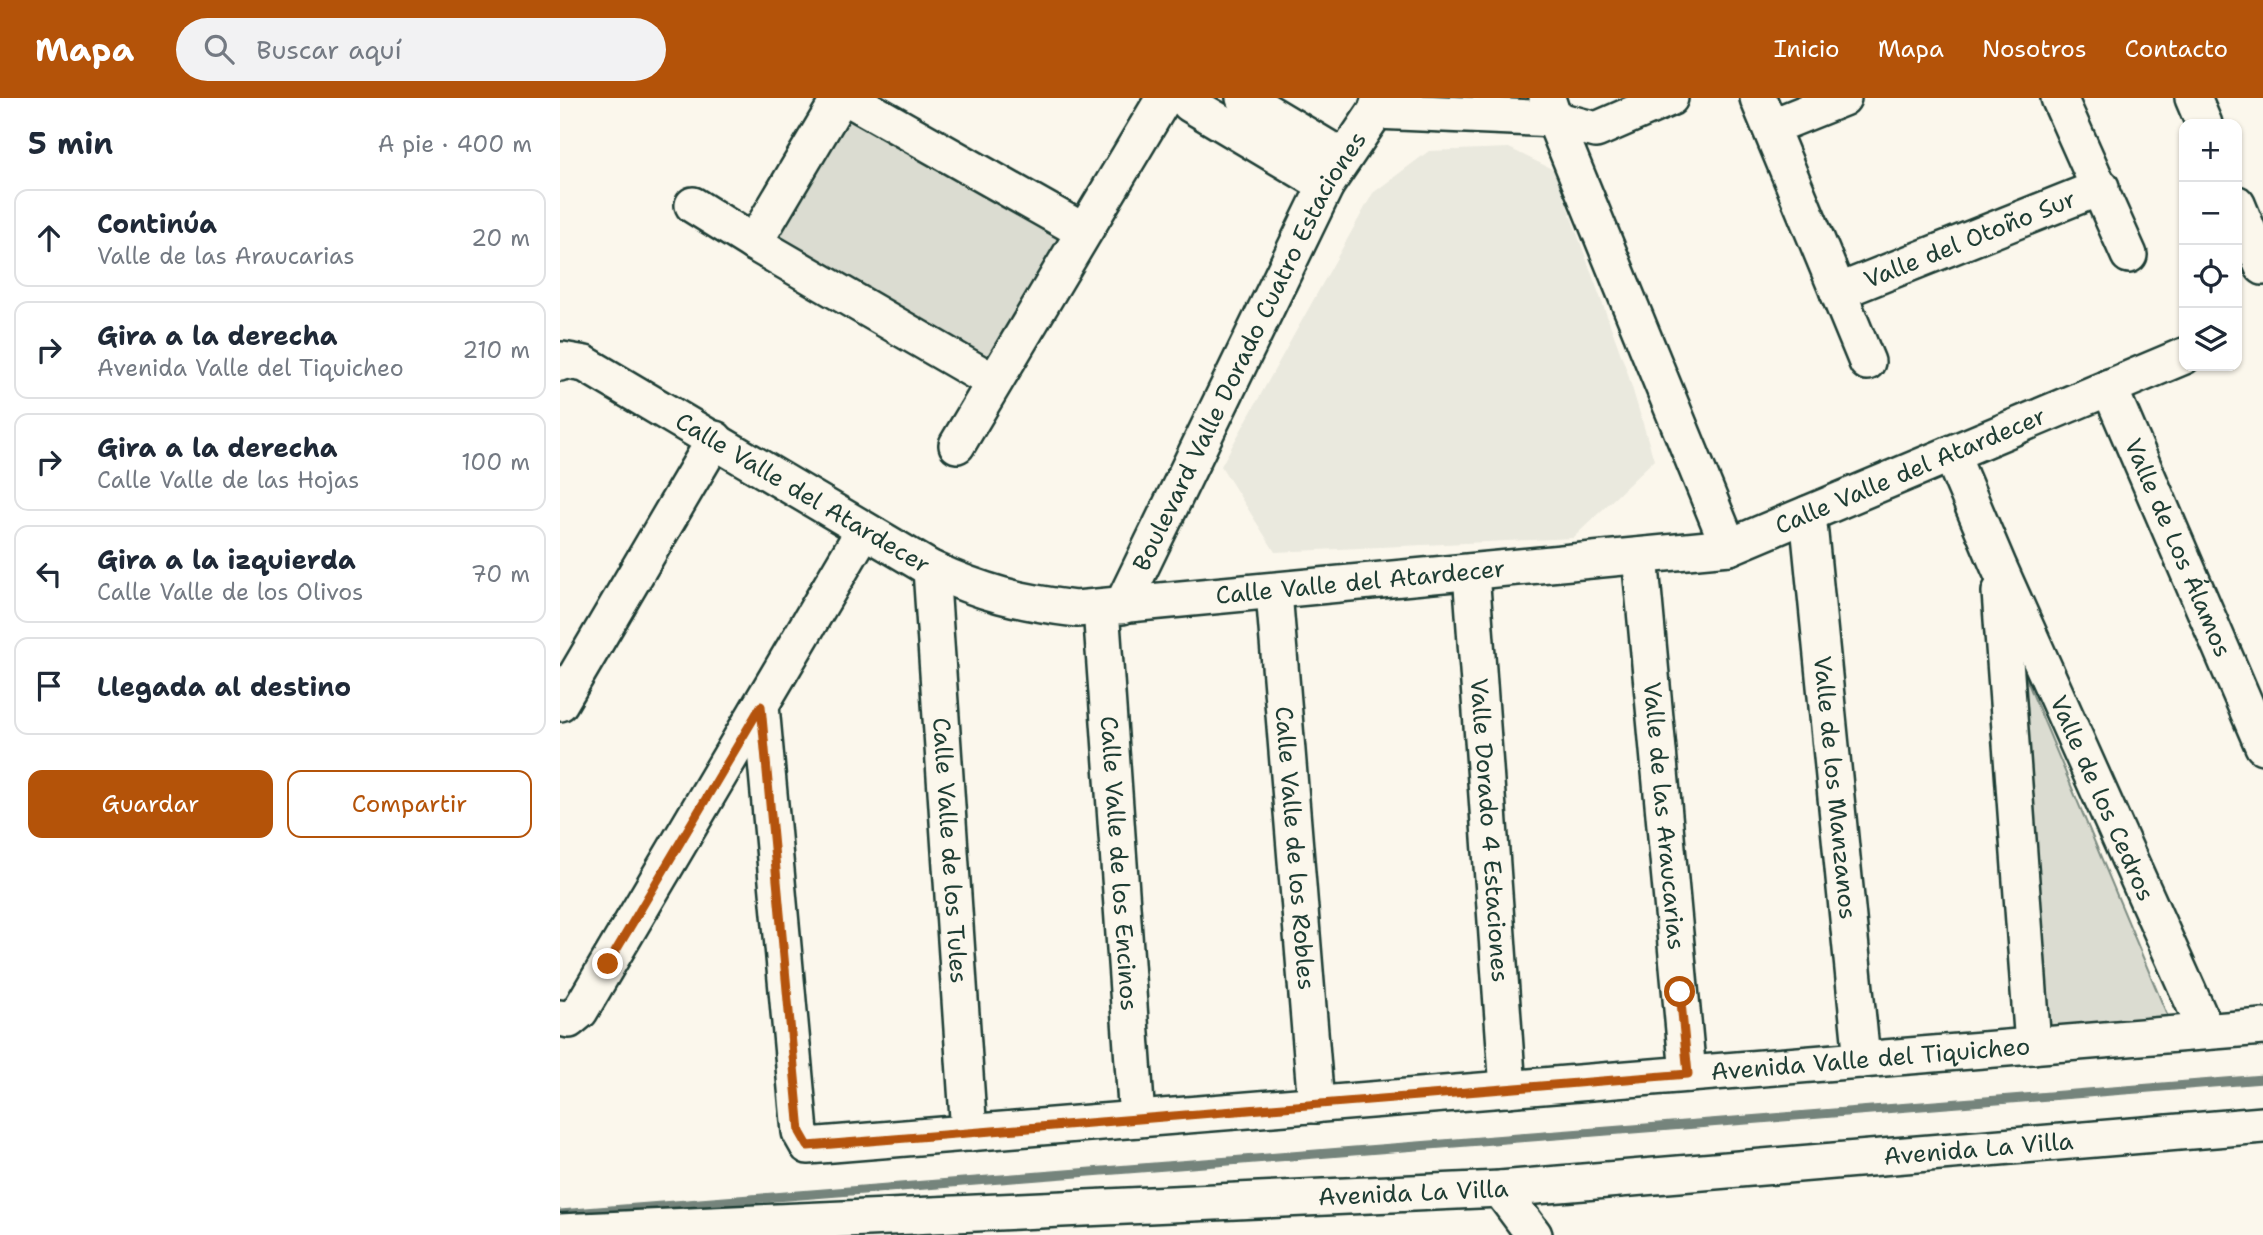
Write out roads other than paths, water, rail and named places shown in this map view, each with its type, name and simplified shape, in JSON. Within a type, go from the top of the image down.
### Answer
[{"type":"street","points":[[754,243],[840,98]]},
{"type":"street","points":[[848,98],[1083,231]]},
{"type":"street","points":[[957,445],[1164,98]]},
{"type":"street","points":[[1185,98],[1190,104],[1335,171]]},
{"type":"street","points":[[1244,98],[1335,171]]},
{"type":"street","points":[[1378,105],[1551,108],[1583,98]]},
{"type":"street","points":[[1551,108],[1595,130],[1670,98]]},
{"type":"street","points":[[1843,98],[1765,113],[1867,362]]},
{"type":"street","points":[[2059,98],[2101,187],[2129,256]]},
{"type":"street","points":[[2193,98],[2202,119]]},
{"type":"street","name":"Boulevard Valle Dorado Cuatro Estaciones","points":[[1112,607],[1335,171],[1378,105]]},
{"type":"street","points":[[1551,108],[1729,547]]},
{"type":"street","name":"Valle del Otoño Sur","points":[[1838,292],[2101,187]]},
{"type":"street","points":[[693,205],[994,382]]},
{"type":"street","points":[[2242,216],[2263,267]]},
{"type":"street","name":"Calle Valle del Atardecer","points":[[561,361],[584,364],[931,569],[974,588],[1024,602],[1076,609],[1729,547],[2179,358]]},
{"type":"street","name":"Valle de Los Álamos","points":[[2109,387],[2263,746]]},
{"type":"street","points":[[560,703],[715,439]]},
{"type":"street","name":"Valle de los Cedros","points":[[1951,454],[2206,1031]]},
{"type":"street","name":"Valle de los Manzanos","points":[[1808,514],[1862,1060]]},
{"type":"street","points":[[564,1019],[580,1011],[864,530]]},
{"type":"street","name":"Valle de las Araucarias","points":[[1640,556],[1688,1074]]},
{"type":"street","name":"Valle de los Cedros","points":[[1998,565],[2033,1046]]},
{"type":"street","name":"Calle Valle de los Tules","points":[[931,569],[969,1133]]},
{"type":"street","name":"Valle Dorado 4 Estaciones","points":[[1471,572],[1508,1089]]},
{"type":"street","name":"Calle Valle de los Robles","points":[[1274,592],[1316,1105]]},
{"type":"street","name":"Calle Valle de los Encinos","points":[[1112,607],[1137,1119]]},
{"type":"street","name":"Avenida Valle del Tiquicheo","points":[[761,706],[800,1132],[808,1146],[2263,1027]]},
{"type":"street","name":"Avenida La Villa","points":[[560,1232],[1500,1189],[2263,1125]]},
{"type":"street","points":[[1500,1189],[1534,1235]]},
{"type":"waterway","points":[[560,1214],[2263,1079]]}]
